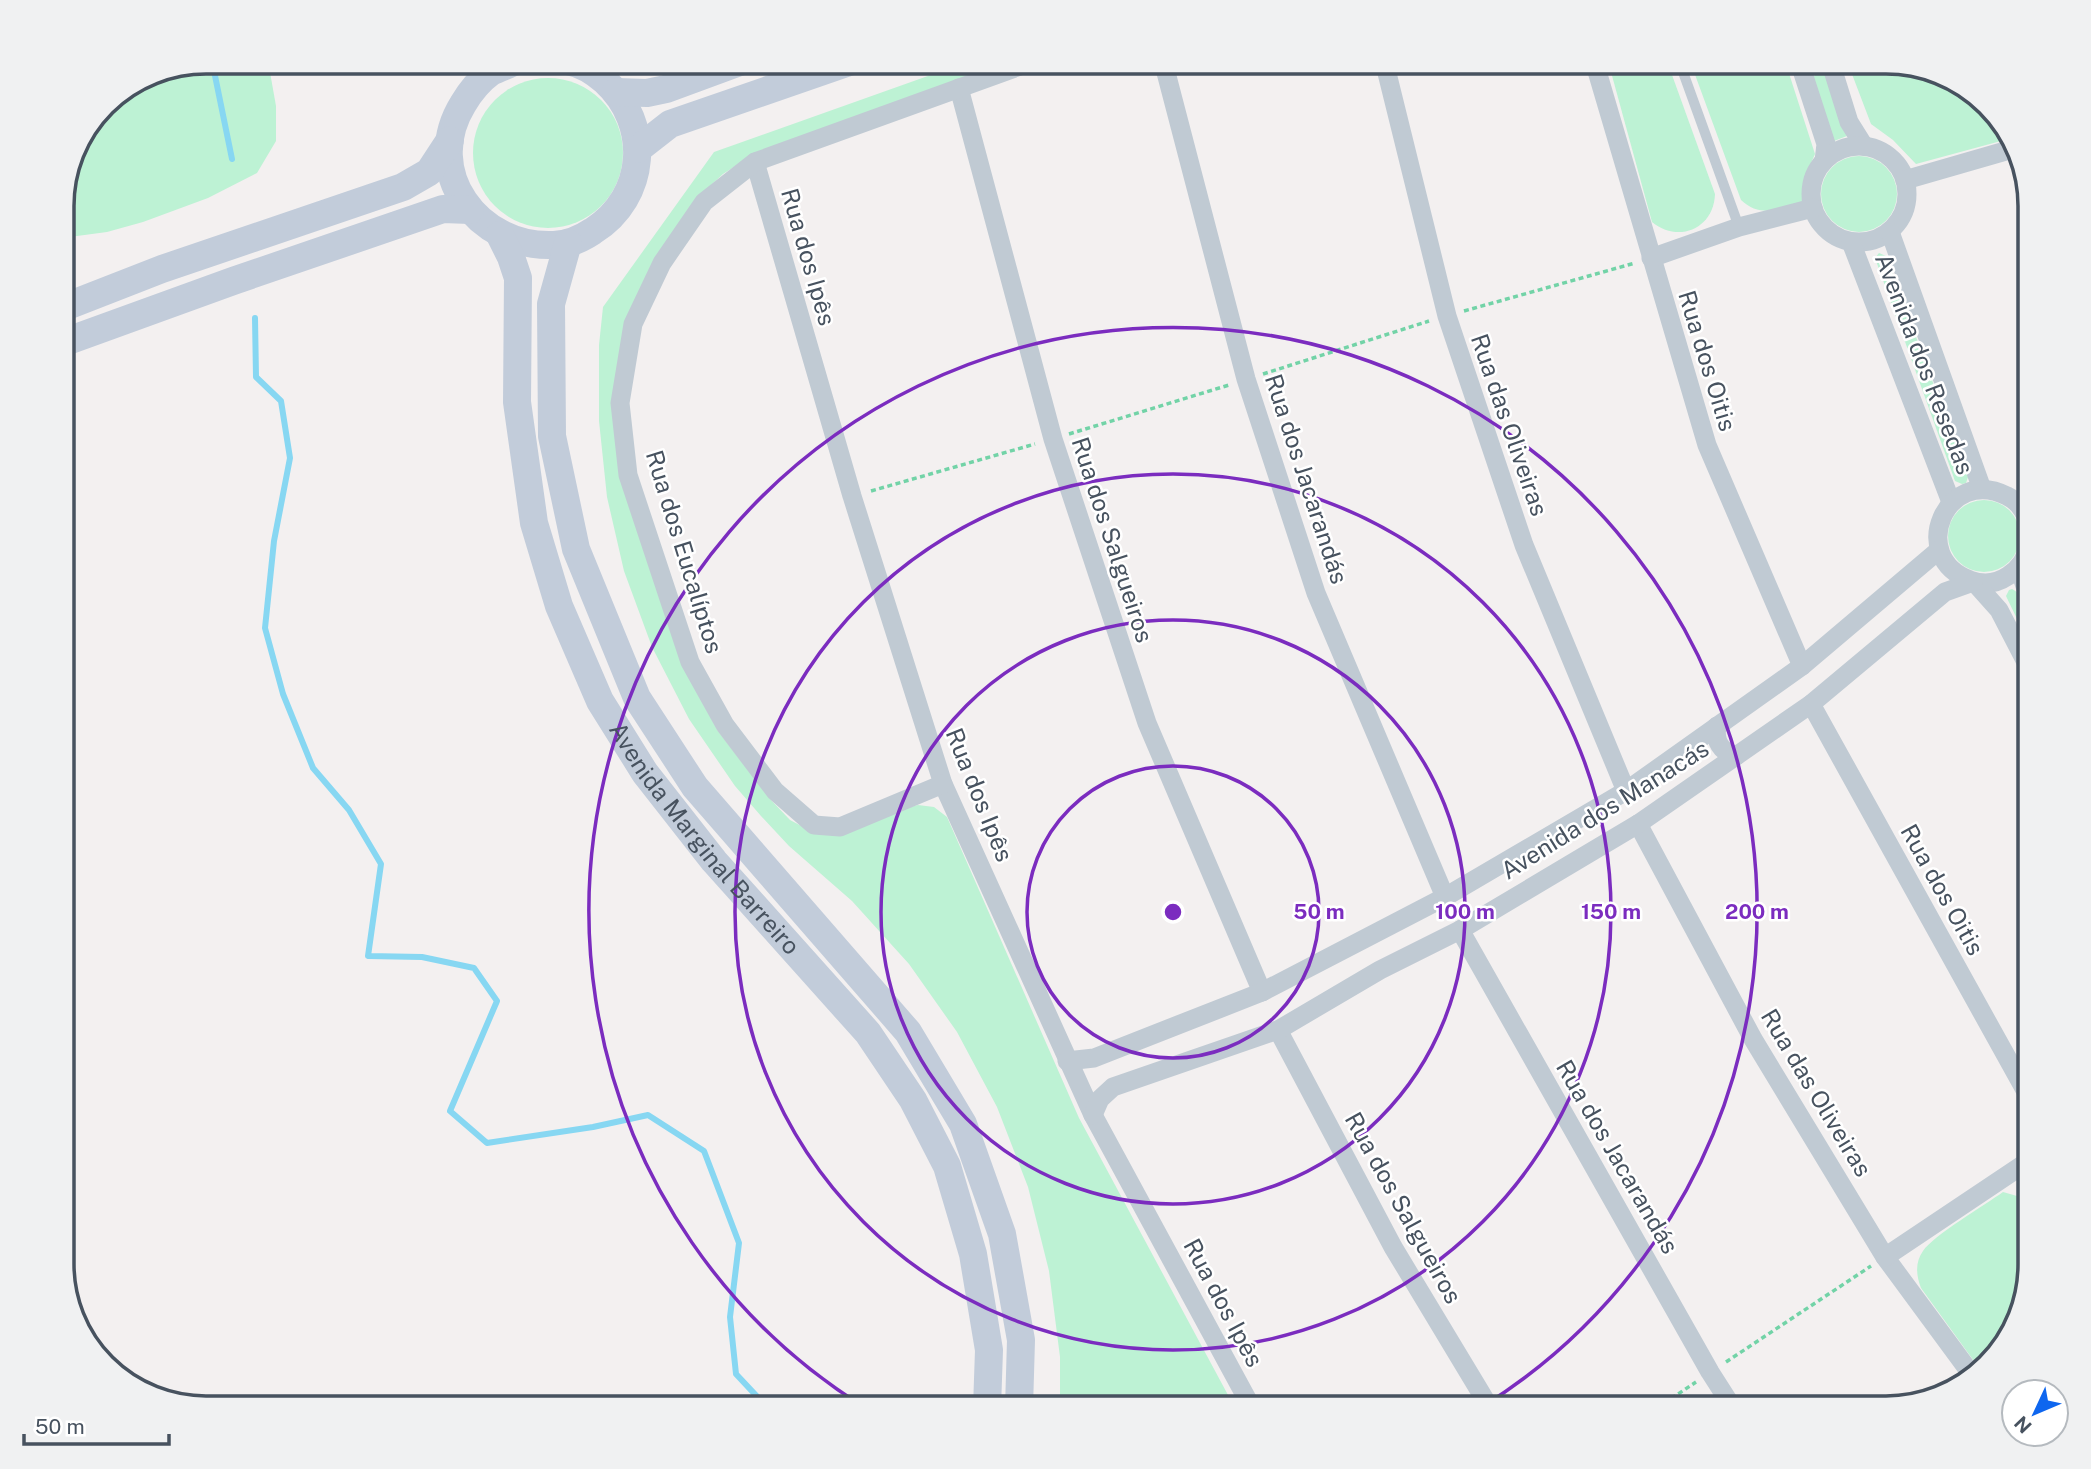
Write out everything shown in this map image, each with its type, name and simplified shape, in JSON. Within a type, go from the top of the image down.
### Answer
[{"type":"street","points":[[490,74],[471,91],[457,114],[450,140],[450,165],[457,188],[470,210],[483,224],[500,235],[527,244],[556,245],[582,238],[606,223],[624,202],[635,177],[638,149],[632,119],[616,92],[597,74]]},
{"type":"street","points":[[616,92],[647,93],[707,74]]},
{"type":"street","points":[[638,149],[670,124],[814,74]]},
{"type":"street","name":"Rua dos Eucalíptos","points":[[943,784],[840,827],[814,825],[775,791],[725,725],[690,662],[628,475],[620,403],[633,324],[662,263],[704,202],[755,162],[998,74]]},
{"type":"street","name":"Rua dos Jacarandás","points":[[1166,74],[1247,379],[1316,593],[1445,897]]},
{"type":"street","name":"Rua das Oliveiras","points":[[1387,74],[1447,316],[1524,545],[1626,791]]},
{"type":"street","name":"Rua dos Oitis","points":[[1598,74],[1707,445],[1802,666]]},
{"type":"street","points":[[1803,74],[1826,144],[1824,161]]},
{"type":"street","points":[[1834,74],[1849,122],[1864,146]]},
{"type":"street","name":"Rua dos Salgueiros","points":[[960,88],[1053,439],[1143,710],[1262,992]]},
{"type":"street","points":[[74,302],[162,269],[403,187],[429,172],[450,140]]},
{"type":"street","points":[[1864,146],[1889,157],[1899,167],[1908,194],[1900,221],[1890,232],[1878,239],[1852,242],[1827,231],[1818,220],[1811,191],[1815,175],[1824,161],[1835,152],[1864,146]]},
{"type":"street","points":[[1905,180],[2006,151]]},
{"type":"street","name":"Rua dos Ipês","points":[[755,162],[852,496],[943,784],[1093,1115],[1245,1396]]},
{"type":"street","points":[[1651,258],[1739,227],[1813,208]]},
{"type":"street","points":[[74,339],[443,209],[470,210]]},
{"type":"street","name":"Avenida dos Resedas","points":[[1890,232],[1982,489]]},
{"type":"street","name":"Avenida Marginal Barreiro","points":[[500,235],[512,257],[518,278],[517,402],[534,523],[559,606],[600,701],[645,773],[714,861],[868,1033],[913,1100],[947,1166],[973,1254],[989,1350],[987,1396]]},
{"type":"street","name":"Avenida dos Resedas","points":[[1852,242],[1951,502]]},
{"type":"street","name":"Avenida Marginal Barreiro","points":[[568,243],[551,304],[552,436],[576,549],[637,698],[695,787],[908,1032],[962,1124],[1002,1234],[1021,1340],[1019,1396]]},
{"type":"street","points":[[2018,505],[2012,498],[1998,491],[1982,489],[1951,502],[1938,524],[1939,550],[1952,569],[1973,582],[1999,610],[2018,647]]},
{"type":"street","name":"Avenida dos Manacás","points":[[1067,1061],[1094,1058],[1262,992],[1445,897],[1626,791],[1802,666],[1939,550]]},
{"type":"street","name":"Avenida dos Manacás","points":[[1093,1115],[1100,1099],[1113,1087],[1278,1030],[1380,971],[1460,930],[1638,824],[1811,704],[1945,592],[1973,582],[1998,581],[2018,569]]},
{"type":"street","name":"Rua dos Oitis","points":[[1811,704],[2018,1077]]},
{"type":"street","points":[[1717,726],[1719,746],[1736,756]]},
{"type":"street","name":"Rua das Oliveiras","points":[[1638,824],[1754,1039],[1885,1257],[1967,1368]]},
{"type":"street","points":[[1535,843],[1548,856],[1551,874]]},
{"type":"street","name":"Rua dos Jacarandás","points":[[1460,930],[1725,1396]]},
{"type":"street","points":[[1360,941],[1364,958],[1368,964],[1380,971]]},
{"type":"street","name":"Rua dos Salgueiros","points":[[1278,1030],[1393,1247],[1483,1396]]},
{"type":"street","points":[[1885,1257],[2018,1168]]},
{"type":"lane","points":[[1684,74],[1739,227]]},
{"type":"path","points":[[1675,1396],[1885,1257]]},
{"type":"green space","points":[[270,74],[276,106],[276,141],[257,173],[208,198],[107,232],[74,236],[74,197],[78,171],[87,147],[101,125],[119,106],[147,87],[180,76]]},
{"type":"green space","points":[[933,74],[979,74],[754,154],[723,174],[710,186],[656,260],[613,405],[682,665],[718,731],[771,800],[790,820],[813,832],[918,805],[934,807],[947,817],[1079,1118],[1229,1396],[1060,1396],[1060,1357],[1049,1271],[1028,1187],[997,1107],[957,1032],[909,964],[852,901],[789,846],[735,786],[689,719],[652,647],[624,571],[607,497],[599,421],[599,345],[603,307],[714,152]]},
{"type":"green space","points":[[1612,74],[1672,74],[1715,194],[1709,216],[1693,229],[1673,232],[1652,222]]},
{"type":"green space","points":[[1695,74],[1789,74],[1815,154],[1804,179],[1802,204],[1770,211],[1755,209],[1741,200]]},
{"type":"green space","points":[[1816,74],[1825,74],[1847,136],[1834,141],[1812,78]]},
{"type":"green space","points":[[1852,74],[1911,76],[1944,87],[1972,106],[2000,141],[1916,164],[1893,140],[1871,124]]},
{"type":"green space","points":[[548,78],[577,84],[601,100],[617,124],[623,153],[617,182],[601,206],[577,222],[548,228],[519,222],[495,206],[479,182],[473,153],[479,124],[495,100],[519,84]]},
{"type":"green space","points":[[1859,156],[1873,159],[1886,167],[1894,180],[1897,194],[1894,208],[1886,221],[1873,229],[1859,232],[1845,229],[1832,221],[1824,208],[1821,194],[1824,180],[1832,167],[1845,159]]},
{"type":"green space","points":[[1879,253],[1886,256],[1968,477],[1966,483],[1955,481],[1875,258]]},
{"type":"green space","points":[[1970,502],[1998,502],[2018,522],[2018,550],[2010,562],[1998,570],[1970,570],[1958,562],[1950,550],[1950,522],[1958,510]]},
{"type":"green space","points":[[2009,590],[2018,593],[2018,621],[2006,596]]},
{"type":"green space","points":[[2003,1192],[2017,1196],[2018,1263],[2015,1289],[2004,1322],[1974,1361],[1921,1288],[1917,1273],[1919,1260],[1929,1244],[1960,1220]]},
{"type":"waterway","points":[[215,74],[232,159]]},
{"type":"waterway","points":[[255,318],[256,377],[281,401],[290,458],[274,541],[265,628],[283,694],[313,768],[349,810],[381,864],[368,956],[422,957],[474,968],[497,1001],[450,1111],[487,1143],[593,1127],[648,1115],[704,1151],[739,1243],[730,1317],[736,1374],[757,1396]]}]
